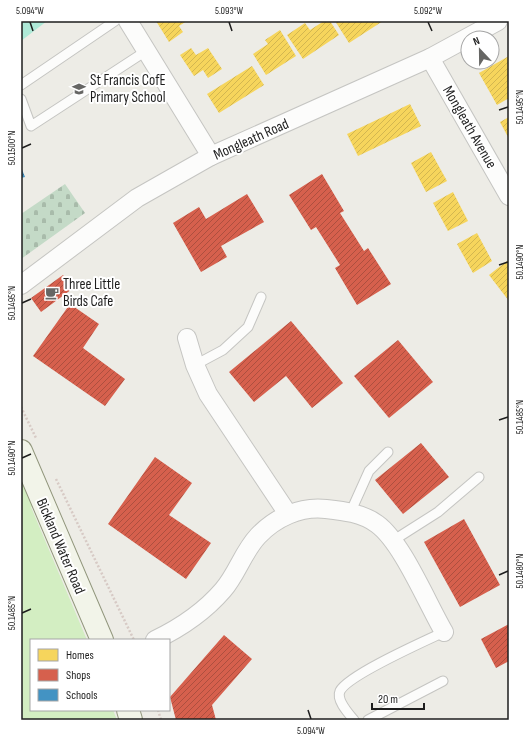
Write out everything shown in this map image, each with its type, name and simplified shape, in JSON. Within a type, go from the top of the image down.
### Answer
[{"type":"street","points":[[128,21],[211,156]]},
{"type":"street","name":"Mongleath Road","points":[[21,285],[137,198],[211,156],[430,58],[498,21]]},
{"type":"street","name":"Mongleath Avenue","points":[[430,58],[509,196]]},
{"type":"street","points":[[187,338],[195,365],[208,394],[288,514]]},
{"type":"street","name":"Bickland Water Road","points":[[30,446],[102,639]]},
{"type":"street","points":[[157,639],[171,632],[199,612],[224,590],[257,537],[288,514],[317,508],[351,511],[377,523],[394,540],[444,632]]},
{"type":"lane","points":[[21,85],[115,21]]},
{"type":"lane","points":[[21,99],[31,126],[146,51]]},
{"type":"lane","points":[[195,365],[223,350],[248,327],[261,297]]},
{"type":"lane","points":[[351,511],[369,471],[388,452]]},
{"type":"lane","points":[[394,540],[438,512],[479,477]]},
{"type":"lane","points":[[354,720],[346,712],[340,697],[340,691],[345,685],[358,675],[444,632]]},
{"type":"lane","points":[[368,720],[443,681]]},
{"type":"path","points":[[21,407],[30,446]]},
{"type":"path","points":[[55,477],[134,639]]},
{"type":"green space","points":[[21,21],[47,21],[21,41]]},
{"type":"green space","points":[[65,184],[85,213],[21,259],[21,214]]},
{"type":"green space","points":[[21,474],[34,505],[31,507],[87,639],[30,639],[30,711],[113,711],[117,720],[21,720]]},
{"type":"building: Homes","points":[[156,21],[187,21],[179,26],[183,32],[169,42]]},
{"type":"building: Homes","points":[[324,21],[330,21],[339,35],[303,59],[287,35],[305,23],[310,30]]},
{"type":"building: Homes","points":[[335,21],[383,21],[349,43]]},
{"type":"building: Homes","points":[[280,30],[296,56],[266,75],[253,54],[268,44],[265,40]]},
{"type":"building: Homes","points":[[191,48],[196,55],[208,48],[222,69],[208,78],[203,70],[194,76],[180,55]]},
{"type":"building: Homes","points":[[509,56],[509,98],[497,105],[479,73],[484,70],[500,70],[500,61]]},
{"type":"building: Homes","points":[[252,66],[264,85],[219,113],[207,94]]},
{"type":"building: Homes","points":[[410,104],[421,126],[358,156],[347,134]]},
{"type":"building: Homes","points":[[509,117],[509,139],[500,122]]},
{"type":"building: Homes","points":[[431,152],[447,181],[426,192],[411,163]]},
{"type":"building: Homes","points":[[453,192],[468,221],[448,231],[433,203]]},
{"type":"building: Homes","points":[[477,233],[492,261],[473,273],[457,244]]},
{"type":"building: Homes","points":[[507,261],[509,263],[509,301],[489,275]]},
{"type":"building: Shops","points":[[322,174],[344,211],[340,213],[364,251],[368,248],[391,284],[357,305],[335,268],[340,265],[316,227],[311,230],[289,195]]},
{"type":"building: Shops","points":[[247,194],[264,222],[221,246],[227,257],[201,272],[173,223],[199,207],[206,219]]},
{"type":"building: Shops","name":"Three Little Birds Cafe","points":[[63,275],[72,289],[41,312],[31,298]]},
{"type":"building: Shops","points":[[70,304],[99,324],[83,348],[125,379],[105,406],[33,356]]},
{"type":"building: Shops","points":[[291,321],[343,383],[312,408],[286,376],[254,402],[229,372]]},
{"type":"building: Shops","points":[[398,340],[433,382],[389,418],[354,376]]},
{"type":"building: Shops","points":[[421,443],[449,477],[403,514],[375,480]]},
{"type":"building: Shops","points":[[155,457],[192,483],[169,515],[211,543],[186,579],[108,524]]},
{"type":"building: Shops","points":[[464,519],[500,585],[460,607],[424,542]]},
{"type":"building: Shops","points":[[509,624],[509,661],[496,668],[481,639]]},
{"type":"building: Shops","points":[[224,635],[252,659],[212,705],[216,720],[176,720],[170,697]]},
{"type":"building: Schools","points":[[21,167],[25,177],[21,178]]},
{"type":"place","name":"St Francis CofE Primary School","points":[[79,89]]},
{"type":"place","name":"Three Little Birds Cafe","points":[[52,293]]}]
